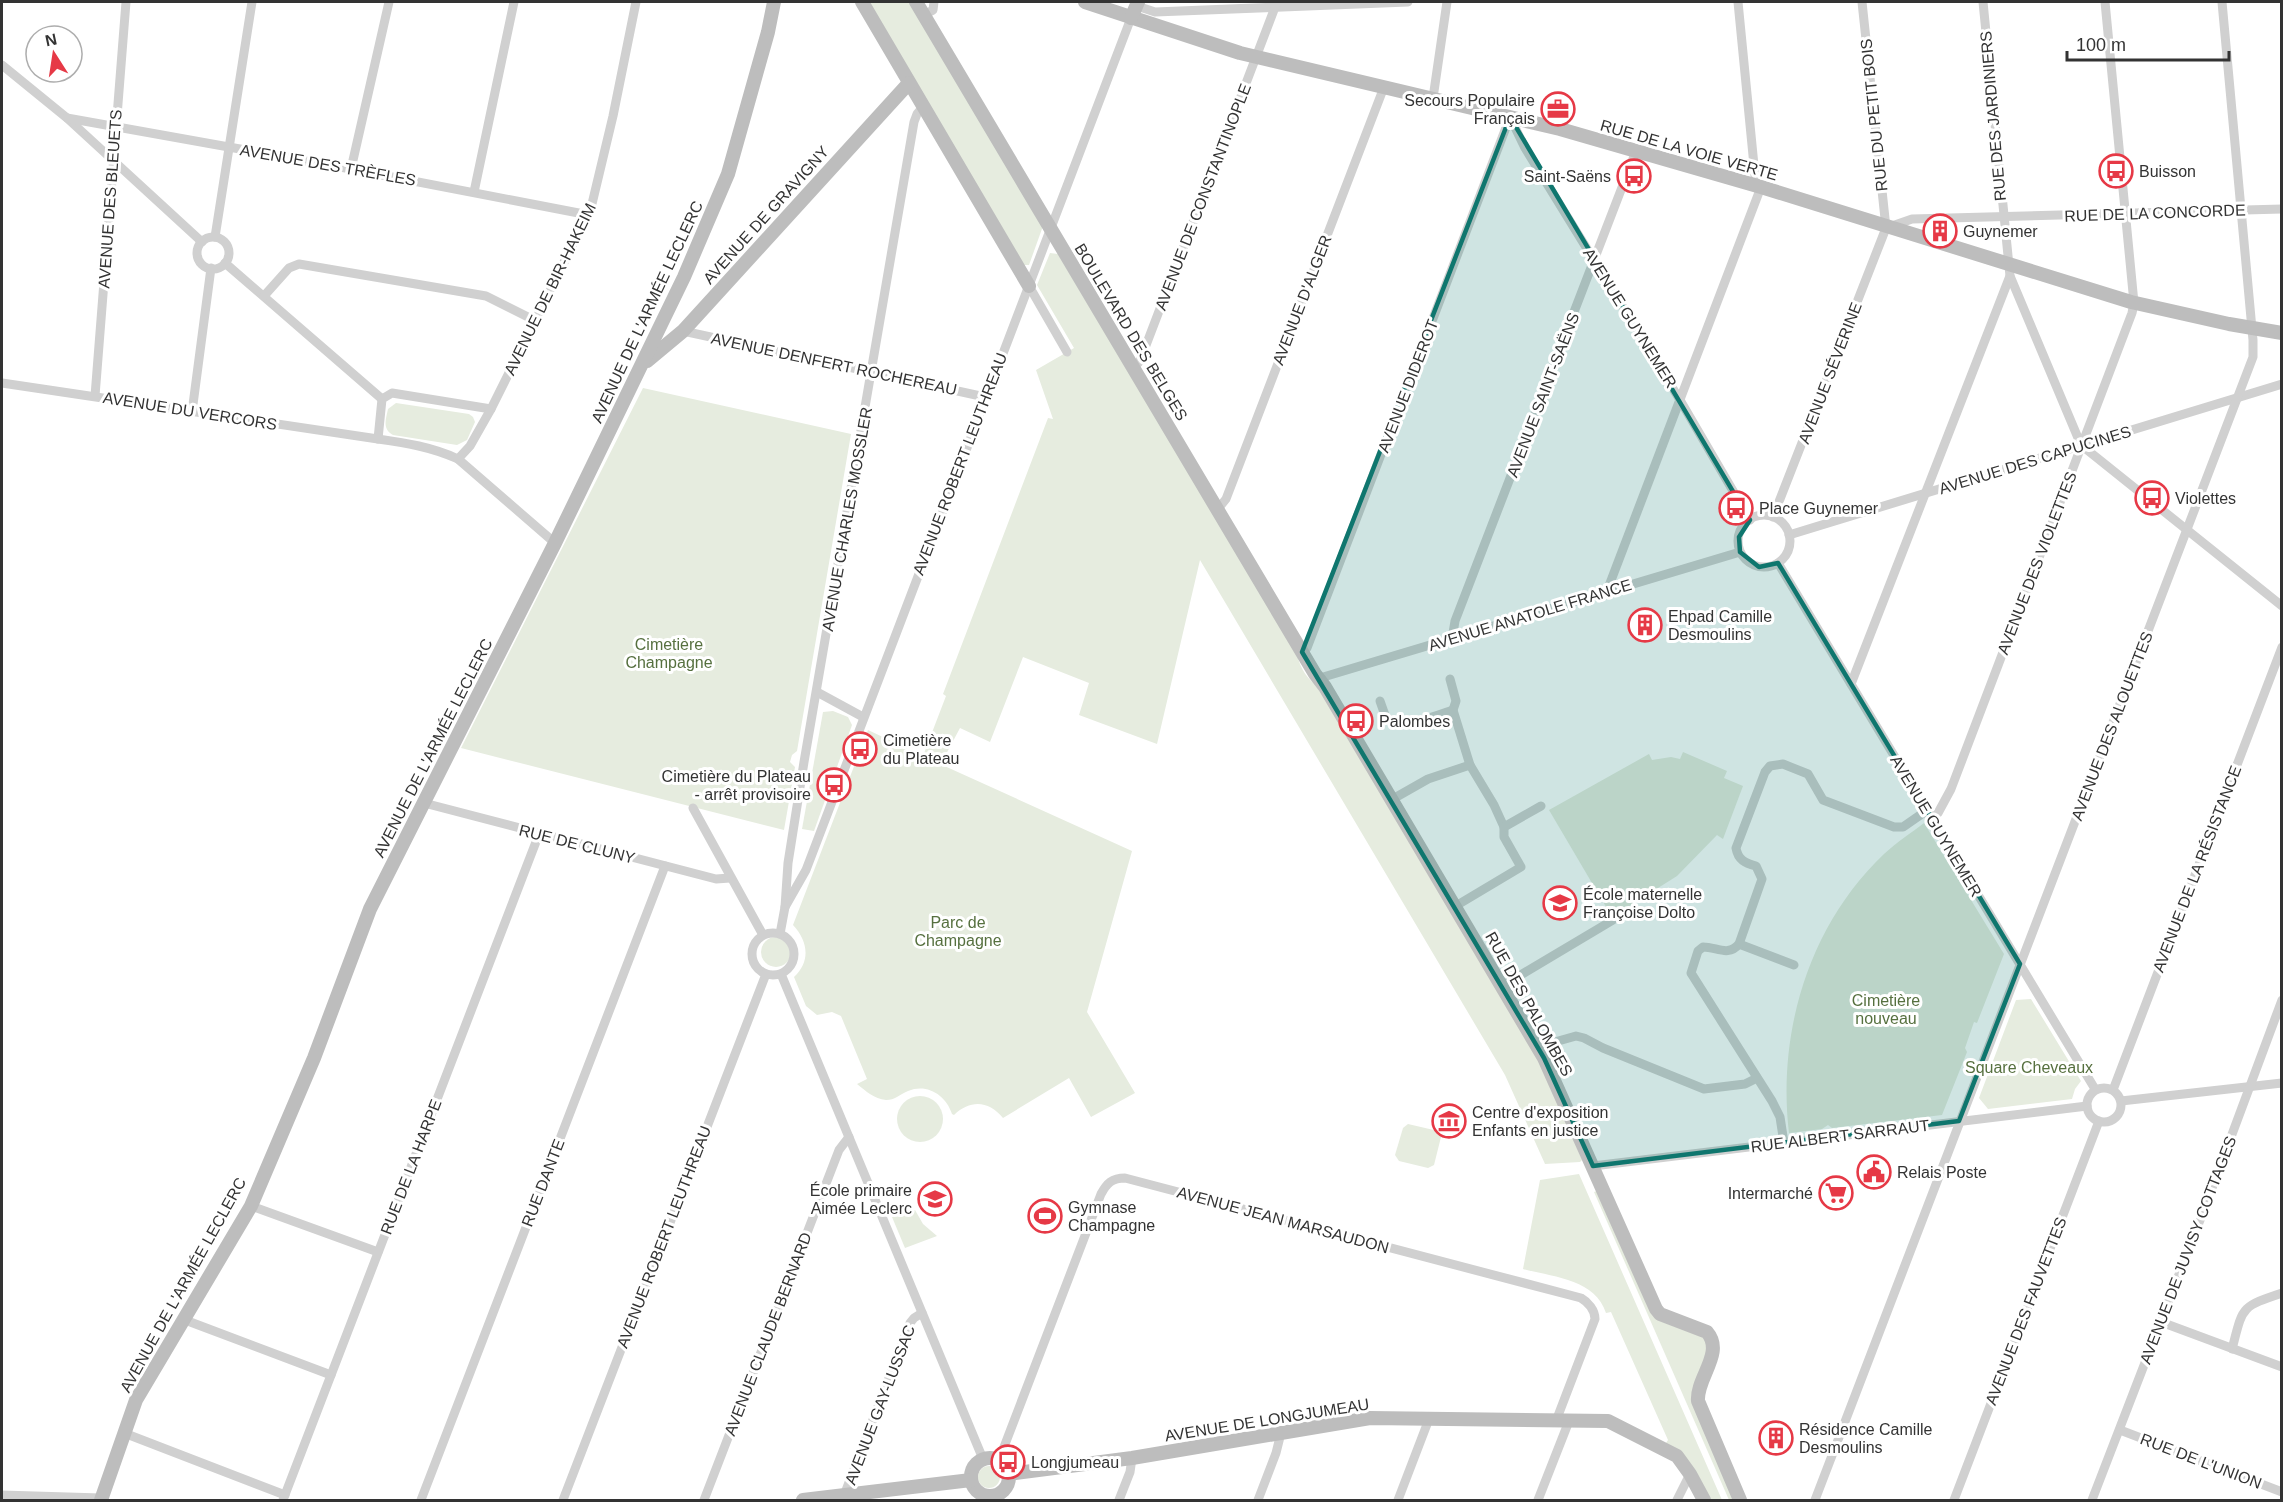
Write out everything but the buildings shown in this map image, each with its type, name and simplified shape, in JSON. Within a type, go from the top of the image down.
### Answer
[{"type":"street","name":"AVENUE DES BLEUETS","points":[[94,396],[126,2]]},
{"type":"street","points":[[215,237],[252,2]]},
{"type":"street","points":[[351,169],[389,2]]},
{"type":"street","points":[[474,192],[514,2]]},
{"type":"street","name":"AVENUE DE BIR-HAKEIM","points":[[458,459],[470,446],[491,409],[589,215],[596,196],[636,2]]},
{"type":"street","name":"AVENUE DE L'ARMÉE LECLERC","points":[[101,1499],[136,1400],[250,1206],[314,1058],[370,909],[555,543],[684,277],[728,174],[774,2]]},
{"type":"street","points":[[862,2],[1067,352]]},
{"type":"street","name":"BOULEVARD DES BELGES","points":[[916,2],[1315,674],[1320,678]]},
{"type":"street","points":[[924,15],[933,10],[934,2]]},
{"type":"street","name":"RUE DE LA VOIE VERTE","points":[[1085,2],[1257,58],[1510,117],[1758,187],[2009,271],[2134,303],[2282,333]]},
{"type":"street","points":[[1131,18],[1137,2],[1149,11],[1155,12],[1277,4],[1408,2]]},
{"type":"street","points":[[1432,98],[1447,2]]},
{"type":"street","points":[[1607,591],[1758,187],[1738,2]]},
{"type":"street","name":"RUE DU PETIT BOIS","points":[[1862,2],[1886,228]]},
{"type":"street","name":"RUE DES JARDINIERS","points":[[1983,2],[2009,271]]},
{"type":"street","points":[[2105,2],[2134,303]]},
{"type":"street","name":"AVENUE DES ALOUETTES","points":[[1815,1500],[2253,357],[2222,2]]},
{"type":"street","name":"AVENUE DE CONSTANTINOPLE","points":[[1133,368],[1140,361],[1277,4]]},
{"type":"street","name":"AVENUE ROBERT LEUTHREAU","points":[[785,907],[806,870],[1131,18]]},
{"type":"street","points":[[2,65],[67,118],[202,242]]},
{"type":"street","name":"AVENUE DE GRAVIGNY","points":[[643,364],[683,330],[909,83]]},
{"type":"street","name":"AVENUE D'ALGER","points":[[1217,510],[1226,499],[1384,87]]},
{"type":"street","name":"AVENUE CHARLES MOSSLER","points":[[780,934],[785,907],[788,864],[915,122],[917,114],[923,107]]},
{"type":"street","name":"AVENUE GUYNEMER","points":[[1510,117],[1525,148],[1680,400],[1750,520]]},
{"type":"street","name":"AVENUE DIDEROT","points":[[1302,652],[1307,648],[1510,117]]},
{"type":"street","name":"AVENUE DES TRÈFLES","points":[[67,118],[589,215]]},
{"type":"street","name":"AVENUE SAINT-SAËNS","points":[[1452,639],[1455,621],[1636,152]]},
{"type":"street","name":"RUE DE LA CONCORDE","points":[[1886,228],[1912,219],[2282,209]]},
{"type":"street","name":"AVENUE SÉVERINE","points":[[1773,517],[1886,228]]},
{"type":"street","points":[[215,237],[221,239],[228,247],[228,257],[217,268],[211,268],[203,264],[198,255],[202,242],[207,238],[215,237]]},
{"type":"street","points":[[225,262],[382,399]]},
{"type":"street","points":[[264,296],[289,268],[299,264],[486,296],[534,320]]},
{"type":"street","points":[[192,412],[211,268]]},
{"type":"street","points":[[2009,271],[2081,446],[2282,606]]},
{"type":"street","points":[[1851,684],[2009,271]]},
{"type":"street","name":"AVENUE DES VIOLETTES","points":[[1929,815],[1938,813],[1951,789],[2134,303]]},
{"type":"street","name":"AVENUE DENFERT ROCHEREAU","points":[[683,330],[985,397]]},
{"type":"street","name":"AVENUE DU VERCORS","points":[[2,383],[418,444],[458,459],[555,543]]},
{"type":"street","name":"AVENUE DES CAPUCINES","points":[[1789,535],[2282,384]]},
{"type":"street","points":[[382,399],[392,393],[491,409]]},
{"type":"street","points":[[378,439],[382,399]]},
{"type":"street","points":[[1763,516],[1773,517],[1784,524],[1789,535],[1788,551],[1778,563],[1760,567],[1752,564],[1740,552],[1739,537],[1741,530],[1750,520],[1763,516]]},
{"type":"street","name":"AVENUE ANATOLE FRANCE","points":[[1320,678],[1740,552]]},
{"type":"street","name":"AVENUE GUYNEMER","points":[[1778,563],[2095,1089]]},
{"type":"street","name":"AVENUE DE LA RÉSISTANCE","points":[[2113,1090],[2282,647]]},
{"type":"street","name":"RUE DES PALOMBES","points":[[1320,678],[1537,1047],[1555,1082],[1656,1309],[1660,1314],[1707,1332],[1711,1338],[1713,1352],[1698,1394],[1698,1401],[1740,1500]]},
{"type":"street","points":[[1450,680],[1456,701],[1453,710],[1470,765],[1494,806],[1504,827],[1504,837],[1521,867],[1454,907]]},
{"type":"street","points":[[817,692],[863,717]]},
{"type":"street","points":[[1380,701],[1386,718],[1403,724],[1419,722],[1453,710]]},
{"type":"street","points":[[1784,1143],[1780,1117],[1691,973],[1698,951],[1703,947],[1731,951],[1739,944],[1762,879],[1756,866],[1743,862],[1737,855],[1736,848],[1765,772],[1770,766],[1783,764],[1808,774],[1823,800],[1894,827],[1903,827],[1929,815]]},
{"type":"street","points":[[1391,800],[1428,779],[1470,765]]},
{"type":"street","name":"RUE DE CLUNY","points":[[424,804],[716,879],[730,878]]},
{"type":"street","points":[[1504,827],[1541,806]]},
{"type":"street","points":[[693,808],[763,935]]},
{"type":"street","name":"RUE DE LA HARPE","points":[[284,1498],[539,834]]},
{"type":"street","name":"RUE DANTE","points":[[421,1500],[665,866]]},
{"type":"street","points":[[1502,986],[1613,920]]},
{"type":"street","points":[[780,934],[790,941],[795,953],[791,966],[781,974],[766,974],[755,965],[752,959],[753,945],[763,935],[780,934]]},
{"type":"street","points":[[1739,944],[1794,965]]},
{"type":"street","name":"AVENUE ROBERT LEUTHREAU","points":[[563,1500],[766,974]]},
{"type":"street","points":[[781,974],[983,1459]]},
{"type":"street","name":"AVENUE DE JUVISY COTTAGES","points":[[2092,1500],[2251,1086],[2282,999]]},
{"type":"street","points":[[1537,1047],[1576,1036],[1584,1038],[1704,1089],[1745,1084],[1757,1078]]},
{"type":"street","points":[[2121,1101],[2282,1083]]},
{"type":"street","points":[[2102,1087],[2113,1090],[2121,1101],[2120,1112],[2113,1121],[2099,1121],[2089,1114],[2087,1106],[2090,1095],[2095,1089],[2102,1087]]},
{"type":"street","name":"RUE ALBERT SARRAUT","points":[[1593,1167],[2087,1106]]},
{"type":"street","name":"AVENUE DES FAUVETTES","points":[[1954,1500],[2099,1121]]},
{"type":"street","name":"AVENUE CLAUDE BERNARD","points":[[704,1500],[839,1150],[849,1137]]},
{"type":"street","name":"AVENUE JEAN MARSAUDON","points":[[999,1460],[1101,1194],[1106,1185],[1118,1178],[1581,1298],[1587,1302],[1595,1319],[1562,1421]]},
{"type":"street","points":[[250,1206],[378,1252]]},
{"type":"street","points":[[2232,1349],[2244,1309],[2251,1304],[2282,1293]]},
{"type":"street","name":"AVENUE GAY-LUSSAC","points":[[843,1498],[910,1323],[922,1313]]},
{"type":"street","points":[[185,1320],[331,1375]]},
{"type":"street","points":[[2161,1322],[2282,1368]]},
{"type":"street","name":"AVENUE DE LONGJUMEAU","points":[[1008,1474],[1132,1458],[1370,1418],[1608,1420],[1667,1449],[1680,1460],[1704,1500]]},
{"type":"street","points":[[1398,1500],[1429,1419]]},
{"type":"street","points":[[1538,1500],[1562,1421]]},
{"type":"street","name":"RUE DE L'UNION","points":[[2120,1430],[2282,1492]]},
{"type":"street","points":[[1257,1500],[1276,1453],[1281,1433]]},
{"type":"street","points":[[124,1434],[284,1498]]},
{"type":"street","points":[[1119,1500],[1130,1472],[1132,1458]]},
{"type":"street","points":[[983,1459],[999,1460],[1008,1474],[1006,1486],[990,1497],[975,1489],[971,1480],[973,1467],[983,1459]]},
{"type":"street","points":[[1677,1500],[1690,1474]]},
{"type":"street","points":[[803,1500],[843,1498],[971,1480]]},
{"type":"street","points":[[2,1495],[101,1499]]},
{"type":"highlighted area","points":[[1510,117],[1750,520],[1739,537],[1740,552],[1759,567],[1778,563],[2020,964],[1959,1121],[1593,1166],[1544,1058],[1302,652]]},
{"type":"green space","points":[[866,2],[910,2],[1043,226],[1029,265],[1023,265]]},
{"type":"green space","name":"Parc de Champagne","points":[[1050,253],[1058,254],[1297,654],[1302,669],[1308,678],[1320,688],[1533,1048],[1552,1087],[1550,1088],[1582,1160],[1580,1162],[1545,1164],[1505,1075],[1200,560],[1157,744],[1079,715],[1089,683],[1023,657],[990,742],[960,728],[944,758],[929,759],[1132,851],[1087,1012],[1135,1093],[1091,1117],[1069,1078],[1003,1118],[992,1108],[980,1104],[967,1106],[954,1115],[940,1096],[929,1090],[915,1089],[886,1100],[878,1098],[857,1084],[867,1079],[841,1016],[832,1012],[817,1015],[806,1006],[794,977],[803,964],[806,951],[802,938],[793,925],[868,730],[923,756],[946,696],[943,694],[1048,418],[1053,419],[1036,370],[1074,348],[1037,285]]},
{"type":"green space","name":"Cimetière Champagne","points":[[643,388],[851,434],[797,751],[792,755],[790,762],[795,767],[784,830],[461,748]]},
{"type":"green space","points":[[396,403],[469,414],[475,422],[467,440],[457,445],[393,435],[387,430],[386,420],[388,409]]},
{"type":"green space","points":[[833,711],[848,717],[852,725],[814,831],[802,829],[823,712]]},
{"type":"green space","points":[[1683,752],[1727,771],[1724,778],[1743,786],[1723,839],[1717,835],[1677,876],[1612,917],[1549,810],[1649,754],[1652,760],[1671,757],[1680,759]]},
{"type":"green space","name":"Cimetière nouveau","points":[[1924,823],[2004,954],[1977,1023],[1974,1022],[1965,1048],[1967,1052],[1942,1115],[1832,1128],[1828,1125],[1822,1129],[1789,1133],[1788,1057],[1794,1019],[1804,982],[1818,947],[1836,913],[1858,882],[1884,854]]},
{"type":"green space","points":[[776,937],[782,938],[790,946],[790,958],[782,966],[776,967],[770,966],[762,958],[761,952],[762,946],[770,938]]},
{"type":"green space","name":"Square Cheveaux","points":[[2031,999],[2081,1081],[2072,1099],[1988,1109],[1979,1098],[2016,1000]]},
{"type":"green space","points":[[920,1096],[936,1103],[943,1119],[936,1135],[920,1142],[904,1135],[897,1119],[904,1103]]},
{"type":"green space","points":[[1408,1124],[1438,1131],[1441,1137],[1434,1165],[1428,1168],[1399,1161],[1395,1155],[1403,1128]]},
{"type":"green space","points":[[1579,1174],[1722,1500],[1710,1500],[1693,1467],[1666,1443],[1668,1440],[1611,1312],[1606,1313],[1601,1302],[1583,1286],[1560,1277],[1523,1269],[1540,1180]]},
{"type":"green space","points":[[1599,1190],[1651,1310],[1703,1336],[1709,1345],[1693,1391],[1735,1500],[1729,1500],[1594,1192]]},
{"type":"green space","points":[[915,1210],[923,1224],[937,1236],[905,1248],[892,1217]]},
{"type":"green space","points":[[989,1466],[997,1469],[1000,1477],[997,1485],[989,1488],[981,1485],[978,1477],[981,1469]]},
{"type":"place","name":"Secours Populaire Français","points":[[1558,109]]},
{"type":"place","name":"Buisson","points":[[2116,171]]},
{"type":"place","name":"Saint-Saëns","points":[[1634,176]]},
{"type":"place","name":"Guynemer","points":[[1940,231]]},
{"type":"place","name":"Violettes","points":[[2152,498]]},
{"type":"place","name":"Place Guynemer","points":[[1736,508]]},
{"type":"place","name":"Ehpad Camille Desmoulins","points":[[1645,625]]},
{"type":"place","name":"Palombes","points":[[1356,721]]},
{"type":"place","name":"Cimetière du Plateau","points":[[860,749]]},
{"type":"place","name":"Cimetière du Plateau - arrêt provisoire","points":[[834,785]]},
{"type":"place","name":"École maternelle Françoise Dolto","points":[[1560,903]]},
{"type":"place","name":"Centre d'exposition Enfants en justice","points":[[1449,1121]]},
{"type":"place","name":"Relais Poste","points":[[1874,1172]]},
{"type":"place","name":"Intermarché","points":[[1836,1193]]},
{"type":"place","name":"École primaire Aimée Leclerc","points":[[935,1199]]},
{"type":"place","name":"Gymnase Champagne","points":[[1045,1216]]},
{"type":"place","name":"Résidence Camille Desmoulins","points":[[1776,1438]]},
{"type":"place","name":"Longjumeau","points":[[1008,1462]]}]
